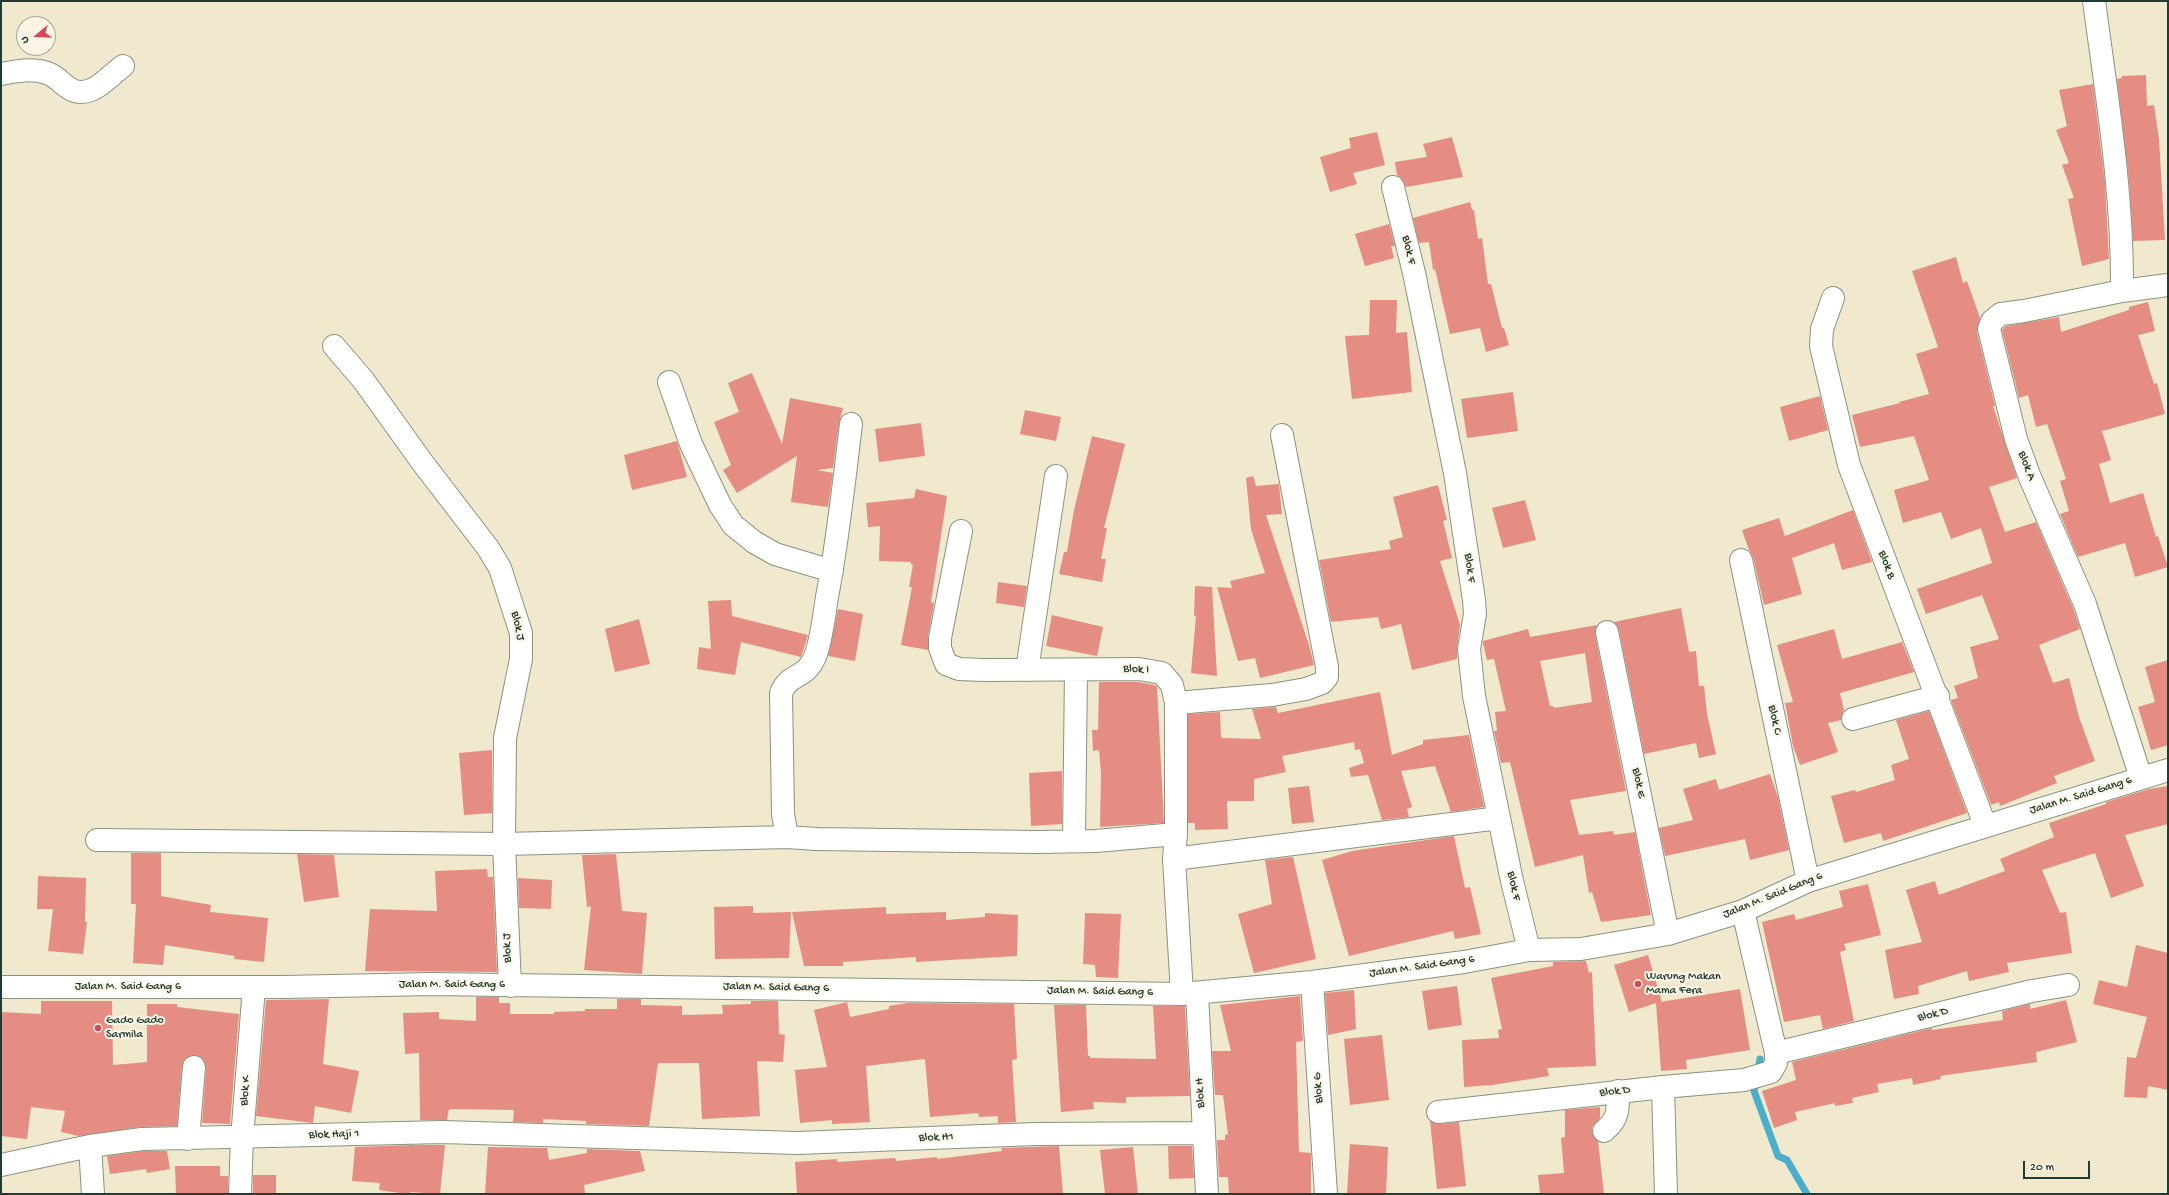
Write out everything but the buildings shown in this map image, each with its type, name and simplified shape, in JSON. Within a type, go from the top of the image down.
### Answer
[{"type":"street","points":[[2094,1],[2118,178],[2122,254],[2122,291]]},
{"type":"street","points":[[1,74],[21,70],[48,73],[65,86],[78,92],[92,89],[123,66]]},
{"type":"street","name":"Blok F","points":[[1393,187],[1414,272],[1456,473],[1475,614],[1469,649],[1470,667],[1499,818],[1529,950]]},
{"type":"street","name":"Blok A","points":[[2141,778],[2085,604],[2029,475],[2016,439],[1989,330],[1992,321],[2001,314],[2024,311],[2122,291],[2168,285]]},
{"type":"street","name":"Blok B","points":[[1833,298],[1822,329],[1821,346],[1849,465],[1875,538],[1938,696],[1985,826]]},
{"type":"street","name":"Blok J","points":[[334,346],[364,382],[422,462],[488,548],[500,568],[521,634],[521,659],[505,738],[504,844],[510,986]]},
{"type":"street","points":[[669,382],[691,444],[720,505],[733,525],[754,542],[775,554],[832,571]]},
{"type":"street","points":[[787,837],[783,814],[781,693],[784,686],[791,679],[804,673],[812,664],[820,636],[832,571],[851,424]]},
{"type":"street","points":[[1176,703],[1272,695],[1306,689],[1322,683],[1327,677],[1327,667],[1282,435]]},
{"type":"street","points":[[1027,670],[1056,476]]},
{"type":"street","name":"Blok I","points":[[961,531],[940,638],[942,658],[951,668],[1027,670],[1139,669],[1162,673],[1172,685],[1176,703],[1176,834],[1174,859],[1190,993]]},
{"type":"street","name":"Blok C","points":[[1741,560],[1808,881]]},
{"type":"street","name":"Blok E","points":[[1607,632],[1668,934]]},
{"type":"street","points":[[1074,840],[1076,670]]},
{"type":"street","points":[[1853,719],[1938,696]]},
{"type":"street","name":"Jalan M. Said Gang 6","points":[[1,987],[254,987],[431,984],[1190,993],[1312,982],[1464,962],[1529,950],[1581,949],[1668,934],[1743,910],[1808,881],[2168,770]]},
{"type":"street","points":[[1174,859],[1499,818]]},
{"type":"street","points":[[98,840],[504,844],[787,837],[816,839],[1038,842],[1074,840],[1096,841],[1176,834]]},
{"type":"street","points":[[1743,910],[1774,1062]]},
{"type":"street","name":"Blok G","points":[[1312,982],[1326,1194]]},
{"type":"street","name":"Blok D","points":[[1438,1112],[1663,1086],[1744,1080],[1774,1062],[2032,991],[2068,985]]},
{"type":"street","name":"Blok K","points":[[240,1194],[242,1138],[254,987]]},
{"type":"street","name":"Blok H","points":[[1190,993],[1203,1133],[1206,1194]]},
{"type":"street","points":[[188,1139],[194,1067]]},
{"type":"street","points":[[1663,1086],[1666,1194]]},
{"type":"street","points":[[1604,1131],[1612,1124],[1618,1114],[1618,1091]]},
{"type":"street","name":"Blok Haji 1","points":[[1,1165],[90,1146],[142,1139],[242,1138],[443,1132],[669,1138]]},
{"type":"street","name":"Blok H1","points":[[669,1138],[684,1141],[797,1143],[1036,1134],[1203,1133]]},
{"type":"street","points":[[90,1146],[93,1194]]},
{"type":"waterway","points":[[1760,1059],[1754,1091],[1778,1156],[1787,1160],[1807,1194]]},
{"type":"place","name":"Warung Makan Mama Fera","points":[[1638,984]]},
{"type":"place","name":"Gado Gado Sarmila","points":[[98,1028]]}]
